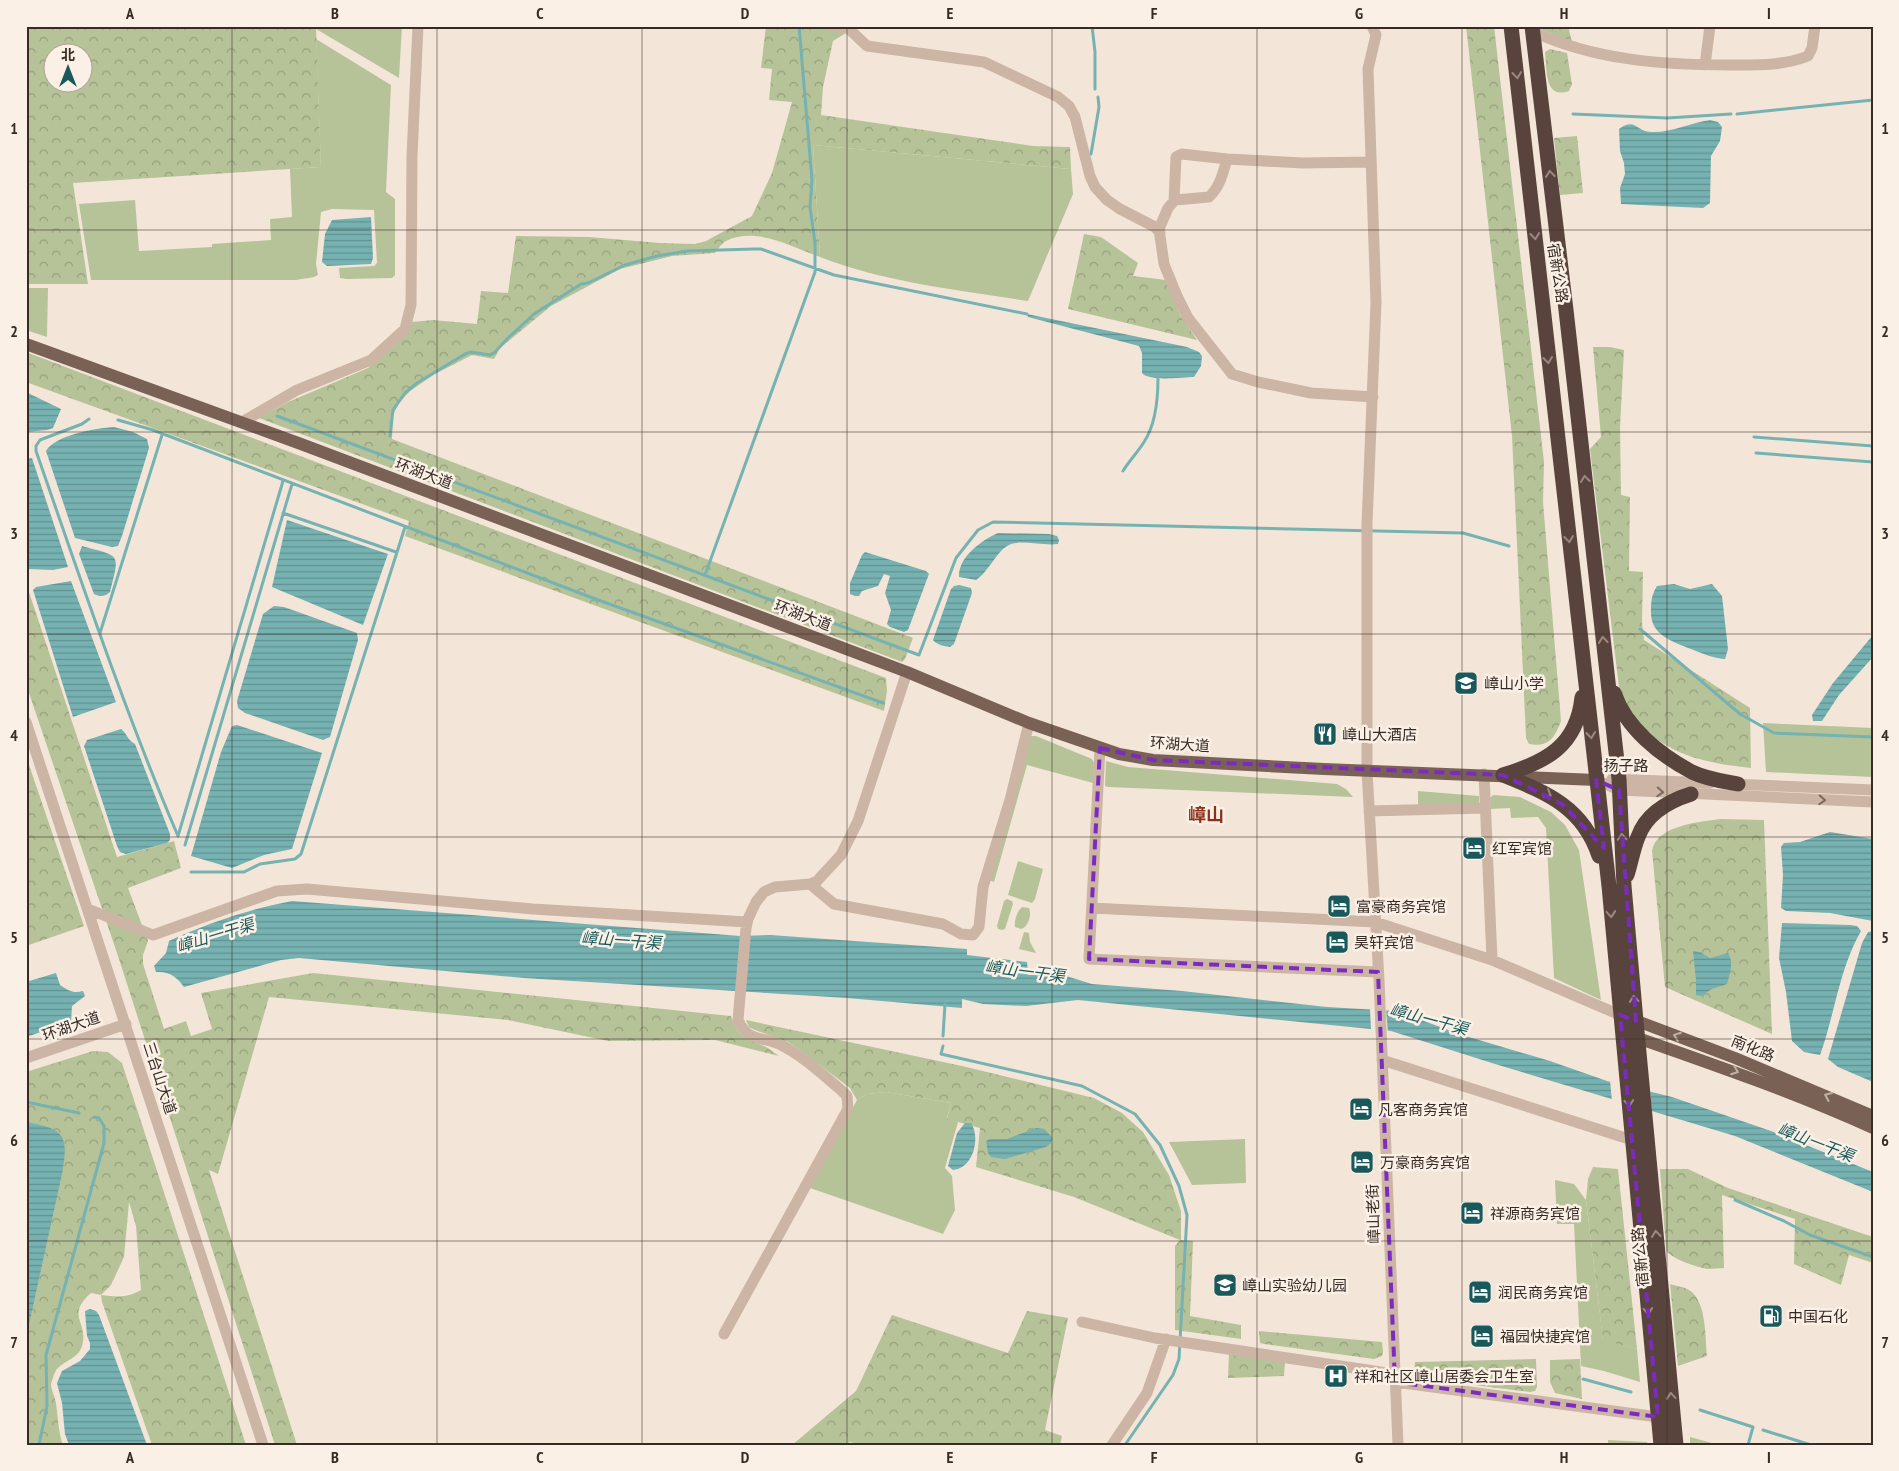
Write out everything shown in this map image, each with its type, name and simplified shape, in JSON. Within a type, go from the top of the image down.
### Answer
[{"type":"highway","name":"宿新公路","points":[[1512,26],[1543,312],[1566,310],[1532,28]]},
{"type":"highway","points":[[1566,310],[1619,784],[1624,886],[1637,1038],[1633,1065]]},
{"type":"highway","points":[[1543,312],[1609,886],[1622,1032],[1633,1065]]},
{"type":"highway","points":[[1503,775],[1542,761],[1567,741],[1576,726],[1581,711],[1584,671]]},
{"type":"highway","points":[[1606,671],[1619,709],[1643,737],[1660,752],[1693,772],[1709,778],[1738,784]]},
{"type":"highway","points":[[1503,775],[1546,793],[1574,814],[1588,830],[1595,844],[1609,886]]},
{"type":"highway","points":[[1624,886],[1637,838],[1643,826],[1664,806],[1691,794]]},
{"type":"highway","name":"宿新公路","points":[[1633,1065],[1661,1445]]},
{"type":"highway","name":"宿新公路","points":[[1639,1140],[1676,1445]]},
{"type":"main road","name":"环湖大道","points":[[26,344],[242,422],[907,672],[1029,722],[1119,754],[1153,760],[1596,780]]},
{"type":"main road","name":"南化路","points":[[1620,1015],[1735,1058],[1873,1116]]},
{"type":"main road","name":"南化路","points":[[1622,1032],[1734,1071],[1824,1106],[1873,1128]]},
{"type":"street","points":[[242,422],[297,390],[371,360],[405,329],[411,305],[412,156],[418,26]]},
{"type":"street","points":[[831,26],[848,28],[867,46],[984,62],[1058,97],[1069,106],[1075,117],[1090,176],[1099,192],[1120,209],[1155,227],[1160,233]]},
{"type":"street","name":"嶂山老街","points":[[1372,26],[1376,35],[1368,68],[1376,303],[1367,524],[1366,771],[1376,922],[1398,1445]]},
{"type":"street","points":[[1705,65],[1710,26]]},
{"type":"street","points":[[1532,28],[1579,49],[1638,60],[1689,65],[1757,65],[1793,62],[1808,56],[1812,48],[1816,26]]},
{"type":"street","points":[[1372,162],[1303,163],[1227,159],[1182,154],[1176,157],[1174,201],[1168,208],[1159,229],[1164,264],[1176,296],[1188,318],[1232,374],[1258,382],[1311,393],[1373,397]]},
{"type":"street","points":[[1174,201],[1209,197],[1219,184],[1227,159]]},
{"type":"street","points":[[724,1334],[848,1109],[847,1096],[790,1050],[777,1043],[750,1035],[743,1030],[738,1020],[747,925],[756,902],[764,892],[775,887],[810,884],[826,872],[841,855],[850,838],[907,672]]},
{"type":"street","name":"三台山大道","points":[[26,722],[263,1445]]},
{"type":"street","points":[[810,884],[834,904],[942,924],[961,934],[973,935],[979,927],[984,887],[1010,800],[1029,722]]},
{"type":"street","points":[[1100,748],[1089,959],[1378,976]]},
{"type":"street","points":[[1484,774],[1492,960]]},
{"type":"street","name":"扬子路","points":[[1596,780],[1691,794],[1873,802]]},
{"type":"street","name":"扬子路","points":[[1619,784],[1738,784],[1873,790]]},
{"type":"street","points":[[1369,811],[1485,808]]},
{"type":"street","points":[[88,909],[153,935],[277,891],[308,889],[747,925]]},
{"type":"street","points":[[1092,908],[1376,922],[1492,960],[1620,1015]]},
{"type":"street","name":"环湖大道","points":[[26,1058],[126,1024]]},
{"type":"street","points":[[1382,1055],[1639,1140]]},
{"type":"street","points":[[1082,1322],[1395,1378],[1658,1417]]},
{"type":"street","points":[[1112,1445],[1147,1393],[1176,1340]]},
{"type":"highlighted area","points":[[1100,748],[1153,760],[1503,775],[1562,804],[1604,848],[1596,780],[1619,790],[1636,1021],[1620,1015],[1658,1417],[1395,1382],[1378,972],[1089,959]]},
{"type":"green space","points":[[26,26],[316,26],[321,167],[73,183],[88,284],[26,284]]},
{"type":"green space","points":[[316,26],[402,26],[399,78],[316,29]]},
{"type":"green space","points":[[766,26],[825,26],[846,33],[833,41],[823,87],[821,115],[1033,146],[1070,147],[1071,169],[813,145],[820,257],[774,240],[749,236],[726,241],[715,253],[672,256],[620,269],[551,306],[500,348],[494,359],[472,355],[435,374],[410,391],[399,403],[393,415],[392,439],[913,638],[902,662],[259,418],[288,402],[368,368],[409,332],[412,322],[433,320],[477,324],[481,291],[508,293],[516,236],[589,237],[695,244],[706,241],[752,216],[772,173],[792,102],[769,100],[772,69],[761,68]]},
{"type":"green space","points":[[1466,26],[1494,26],[1544,462],[1543,502],[1561,721],[1550,740],[1536,745],[1529,744],[1526,738],[1512,436]]},
{"type":"green space","points":[[1538,26],[1568,26],[1572,42],[1538,28]]},
{"type":"green space","points":[[316,39],[391,85],[386,192],[395,199],[395,275],[392,278],[340,278],[339,268],[374,266],[377,263],[374,210],[332,209],[321,212],[316,264],[318,275],[313,277],[296,280],[91,280],[79,204],[135,200],[139,251],[212,247],[212,244],[271,240],[270,219],[292,217],[290,169],[321,167]]},
{"type":"green space","points":[[1550,49],[1567,53],[1572,84],[1569,91],[1561,93],[1555,91],[1548,81],[1545,52]]},
{"type":"green space","points":[[1577,136],[1583,193],[1560,195],[1554,138]]},
{"type":"green space","points":[[813,145],[1071,169],[1073,194],[1028,301],[897,279],[845,266],[820,257]]},
{"type":"green space","points":[[1084,234],[1101,237],[1138,263],[1133,276],[1166,280],[1180,315],[1197,340],[1068,309]]},
{"type":"green space","points":[[26,288],[48,288],[47,337],[26,330]]},
{"type":"green space","points":[[1593,347],[1610,347],[1624,350],[1620,427],[1621,495],[1630,497],[1629,571],[1643,572],[1642,622],[1644,640],[1750,708],[1751,768],[1703,760],[1673,749],[1659,741],[1635,717],[1620,691],[1590,449],[1601,437]]},
{"type":"green space","points":[[26,352],[886,678],[887,691],[884,711],[405,536],[409,521],[26,382]]},
{"type":"green space","points":[[26,583],[117,857],[174,841],[181,868],[128,888],[148,941],[143,955],[143,964],[164,1029],[186,1021],[191,1036],[212,1029],[201,993],[313,973],[731,1016],[737,1030],[744,1037],[768,1048],[779,1056],[715,1040],[608,1041],[508,1020],[269,997],[218,1174],[209,1170],[297,1445],[275,1445],[119,959],[26,684]]},
{"type":"green space","points":[[1763,723],[1873,728],[1873,777],[1766,772]]},
{"type":"green space","points":[[1031,736],[1036,736],[1092,759],[1094,763],[1093,783],[1027,765],[994,882],[989,880]]},
{"type":"green space","points":[[26,756],[84,926],[26,946]]},
{"type":"green space","points":[[1106,761],[1128,767],[1337,784],[1346,789],[1353,797],[1108,787],[1105,786]]},
{"type":"green space","points":[[1418,791],[1479,796],[1479,804],[1418,805]]},
{"type":"green space","points":[[1493,795],[1520,797],[1551,812],[1565,825],[1579,850],[1601,1000],[1554,978],[1546,828],[1538,817],[1511,818],[1510,808],[1491,809],[1490,798]]},
{"type":"green space","points":[[1721,819],[1764,820],[1772,1034],[1665,987],[1652,851],[1655,842],[1662,835],[1680,826]]},
{"type":"green space","points":[[1018,861],[1043,869],[1035,899],[1032,903],[1008,895]]},
{"type":"green space","points":[[1007,899],[1012,901],[1013,904],[1005,929],[1002,930],[998,929],[997,926],[1004,901]]},
{"type":"green space","points":[[1022,907],[1029,908],[1030,914],[1029,920],[1021,929],[1015,927],[1015,919]]},
{"type":"green space","points":[[1024,932],[1029,933],[1030,942],[1036,953],[1019,949]]},
{"type":"green space","points":[[746,1020],[962,1066],[1094,1098],[1122,1113],[1143,1132],[1169,1175],[1181,1211],[1181,1240],[1193,1241],[1190,1316],[1241,1325],[1241,1339],[1175,1330],[1175,1246],[1180,1240],[1074,1197],[976,1167],[980,1128],[947,1119],[951,1103],[886,1092],[867,1094],[857,1100],[850,1088],[800,1050],[788,1042],[749,1027]]},
{"type":"green space","points":[[93,1051],[108,1052],[122,1063],[246,1445],[152,1445],[101,1295],[91,1293],[83,1301],[80,1308],[79,1319],[83,1331],[82,1346],[78,1354],[57,1369],[51,1384],[63,1445],[26,1445],[26,1072]],"holes":[[[129,1202],[136,1226],[141,1290],[122,1296],[101,1295],[111,1285],[124,1257]]]},
{"type":"green space","points":[[886,1092],[951,1103],[947,1118],[958,1122],[945,1168],[952,1176],[955,1210],[943,1234],[810,1188],[857,1100],[867,1094]]},
{"type":"green space","points":[[1245,1139],[1246,1183],[1192,1185],[1169,1142]]},
{"type":"green space","points":[[1593,1167],[1618,1169],[1637,1349],[1603,1340],[1586,1200],[1588,1179]]},
{"type":"green space","points":[[1660,1169],[1688,1169],[1728,1188],[1873,1237],[1873,1263],[1849,1255],[1841,1285],[1794,1264],[1795,1219],[1722,1195],[1724,1268],[1707,1269],[1679,1259],[1666,1250]]},
{"type":"green space","points":[[1555,1180],[1574,1184],[1586,1200],[1603,1339],[1637,1349],[1640,1382],[1581,1366],[1574,1224],[1557,1224]]},
{"type":"green space","points":[[1670,1284],[1687,1289],[1695,1295],[1702,1311],[1705,1330],[1707,1356],[1678,1366]]},
{"type":"green space","points":[[1027,1311],[1068,1318],[1045,1430],[1062,1436],[1060,1445],[865,1445],[849,1442],[848,1445],[792,1445],[856,1391],[892,1315],[1008,1353]]},
{"type":"green space","points":[[1259,1331],[1382,1342],[1383,1352],[1382,1356],[1374,1359],[1264,1344],[1260,1343]]},
{"type":"green space","points":[[1229,1353],[1285,1362],[1284,1376],[1228,1378]]},
{"type":"green space","points":[[1536,1359],[1537,1387],[1535,1391],[1530,1392],[1417,1378],[1414,1376],[1415,1362]]},
{"type":"green space","points":[[1580,1359],[1582,1399],[1555,1393],[1550,1382],[1550,1360]]},
{"type":"green space","points":[[1690,1437],[1719,1445],[1690,1445]]},
{"type":"green space","points":[[1608,1440],[1647,1442],[1648,1445],[1608,1445]]},
{"type":"water","points":[[1710,120],[1718,122],[1722,127],[1720,141],[1711,156],[1710,203],[1703,208],[1621,204],[1620,188],[1625,174],[1620,151],[1619,129],[1629,124],[1642,130],[1658,132]]},
{"type":"water","points":[[371,217],[373,258],[371,264],[327,266],[322,262],[325,234],[332,220]]},
{"type":"water","points":[[1027,314],[1187,347],[1199,352],[1202,356],[1201,366],[1194,377],[1159,378],[1146,376],[1142,373],[1142,353],[1139,346],[1028,317]]},
{"type":"water","points":[[26,392],[61,409],[53,428],[26,432]]},
{"type":"water","points":[[114,427],[133,432],[147,439],[149,448],[122,536],[118,546],[112,547],[75,538],[46,451],[51,445],[77,433]]},
{"type":"water","points":[[32,458],[68,567],[53,570],[28,569],[26,563],[26,459]]},
{"type":"water","points":[[287,520],[388,554],[363,625],[272,587]]},
{"type":"water","points":[[998,533],[1049,534],[1057,536],[1059,540],[1058,544],[1011,544],[1001,551],[985,572],[976,580],[959,577],[962,563],[972,550]]},
{"type":"water","points":[[82,546],[104,552],[114,558],[116,563],[110,592],[104,596],[94,594],[79,554]]},
{"type":"water","points":[[865,552],[926,571],[929,574],[908,630],[904,632],[887,624],[891,610],[885,593],[890,576],[884,574],[878,586],[862,591],[859,596],[850,594],[850,583]]},
{"type":"water","points":[[71,581],[116,702],[73,717],[33,590],[36,587]]},
{"type":"water","points":[[1674,584],[1690,589],[1712,584],[1722,596],[1728,649],[1725,659],[1708,656],[1677,644],[1664,637],[1655,627],[1652,621],[1651,602],[1657,586]]},
{"type":"water","points":[[959,585],[971,588],[972,593],[954,644],[950,647],[943,646],[933,640],[951,589]]},
{"type":"water","points":[[274,606],[284,607],[357,633],[358,640],[330,737],[323,740],[245,713],[238,708],[237,701],[263,614]]},
{"type":"water","points":[[1873,635],[1873,657],[1839,695],[1822,721],[1813,721],[1812,715],[1833,683]]},
{"type":"water","points":[[237,725],[322,753],[292,849],[264,855],[232,868],[191,856],[221,752],[232,726]]},
{"type":"water","points":[[121,729],[130,741],[135,744],[170,834],[170,840],[167,843],[126,854],[120,852],[117,846],[84,746],[87,740]]},
{"type":"water","points":[[1830,832],[1873,839],[1873,921],[1830,913],[1786,911],[1781,908],[1783,875],[1781,847],[1784,843],[1800,842]]},
{"type":"water","name":"嶂山一干渠","points":[[292,901],[740,936],[770,935],[967,949],[967,955],[1027,962],[1028,975],[1050,971],[1092,984],[1182,991],[1327,1007],[1397,1011],[1459,1034],[1550,1061],[1607,1081],[1672,1097],[1771,1131],[1873,1172],[1873,1192],[1735,1136],[1391,1031],[1078,1000],[1026,1006],[983,1004],[962,999],[962,1008],[847,998],[524,978],[299,958],[281,960],[184,987],[172,975],[156,972],[154,966],[166,953],[169,941],[229,917]]},
{"type":"water","points":[[1782,923],[1850,925],[1857,926],[1861,931],[1842,976],[1820,1055],[1804,1052],[1792,1041],[1786,992],[1779,958]]},
{"type":"water","points":[[1873,931],[1873,1082],[1838,1067],[1828,1059],[1862,943],[1868,932]]},
{"type":"water","points":[[1693,951],[1700,952],[1710,958],[1728,953],[1731,964],[1727,984],[1712,989],[1701,996],[1696,995]]},
{"type":"water","points":[[56,973],[60,985],[73,992],[83,991],[85,996],[72,1006],[71,1022],[26,1037],[26,982]]},
{"type":"water","points":[[26,1122],[56,1131],[64,1142],[65,1150],[62,1174],[26,1338]]},
{"type":"water","points":[[965,1123],[971,1123],[974,1129],[975,1144],[973,1152],[966,1164],[953,1170],[948,1166],[957,1133]]},
{"type":"water","points":[[1036,1128],[1044,1129],[1053,1138],[1046,1147],[1005,1159],[991,1157],[988,1153],[986,1141],[990,1139],[1007,1139]]},
{"type":"water","points":[[90,1309],[96,1311],[99,1315],[147,1445],[69,1445],[65,1434],[62,1403],[57,1383],[62,1371],[80,1361],[90,1349],[85,1311]]},
{"type":"pier","points":[[1370,1008],[1386,1008],[1388,1033],[1371,1031]]},
{"type":"pier","points":[[1610,1080],[1650,1089],[1652,1114],[1612,1102]]},
{"type":"waterway","points":[[705,575],[815,272],[815,243],[810,207],[812,180],[799,26]]},
{"type":"waterway","points":[[1092,26],[1095,52],[1095,89]]},
{"type":"waterway","points":[[1091,154],[1099,107],[1098,97]]},
{"type":"waterway","points":[[1737,114],[1873,100]]},
{"type":"waterway","points":[[1573,114],[1667,118],[1731,114]]},
{"type":"waterway","points":[[390,436],[393,410],[405,393],[417,383],[465,354],[471,352],[490,355],[494,353],[534,314],[581,284],[588,283],[625,265],[657,256],[687,251],[761,249],[834,275],[1027,314]]},
{"type":"waterway","points":[[1123,471],[1142,446],[1151,428],[1157,403],[1158,378]]},
{"type":"waterway","points":[[277,416],[919,655],[956,558],[978,530],[993,522],[1463,533],[1509,546]]},
{"type":"waterway","points":[[89,419],[82,424],[40,440],[36,446],[36,451],[121,693],[178,836],[283,481]]},
{"type":"waterway","points":[[118,420],[153,430],[590,597],[883,703]]},
{"type":"waterway","points":[[100,633],[162,435]]},
{"type":"waterway","points":[[1754,437],[1873,446]]},
{"type":"waterway","points":[[1756,453],[1873,462]]},
{"type":"waterway","points":[[185,845],[292,484]]},
{"type":"waterway","points":[[283,513],[396,552]]},
{"type":"waterway","points":[[191,872],[244,872],[260,864],[295,859],[301,854],[405,527]]},
{"type":"waterway","points":[[1640,629],[1740,714],[1774,733],[1873,737]]},
{"type":"waterway","points":[[943,1036],[945,1004]]},
{"type":"waterway","points":[[943,1046],[941,1054],[1082,1086],[1135,1114],[1160,1145],[1179,1186],[1187,1215],[1179,1359],[1173,1375],[1125,1445]]},
{"type":"waterway","points":[[26,1102],[79,1113]]},
{"type":"waterway","points":[[39,1445],[47,1406],[46,1355],[104,1143],[104,1126],[99,1118],[94,1117]]},
{"type":"waterway","points":[[1735,1200],[1784,1221],[1810,1235],[1873,1257]]},
{"type":"waterway","points":[[1583,1379],[1631,1392]]},
{"type":"waterway","points":[[1700,1410],[1753,1427],[1748,1445]]},
{"type":"waterway","points":[[1763,1430],[1811,1445]]},
{"type":"place","name":"嶂山小学","points":[[1466,683]]},
{"type":"place","name":"嶂山大酒店","points":[[1325,734]]},
{"type":"place","name":"红军宾馆","points":[[1474,848]]},
{"type":"place","name":"富豪商务宾馆","points":[[1339,906]]},
{"type":"place","name":"昊轩宾馆","points":[[1337,942]]},
{"type":"place","name":"凡客商务宾馆","points":[[1361,1109]]},
{"type":"place","name":"万豪商务宾馆","points":[[1362,1162]]},
{"type":"place","name":"祥源商务宾馆","points":[[1472,1213]]},
{"type":"place","name":"嶂山实验幼儿园","points":[[1225,1285]]},
{"type":"place","name":"润民商务宾馆","points":[[1480,1292]]},
{"type":"place","name":"中国石化","points":[[1771,1316]]},
{"type":"place","name":"福园快捷宾馆","points":[[1482,1336]]},
{"type":"place","name":"祥和社区嶂山居委会卫生室","points":[[1336,1376]]},
{"type":"district","name":"嶂山","points":[[1206,814]]}]
